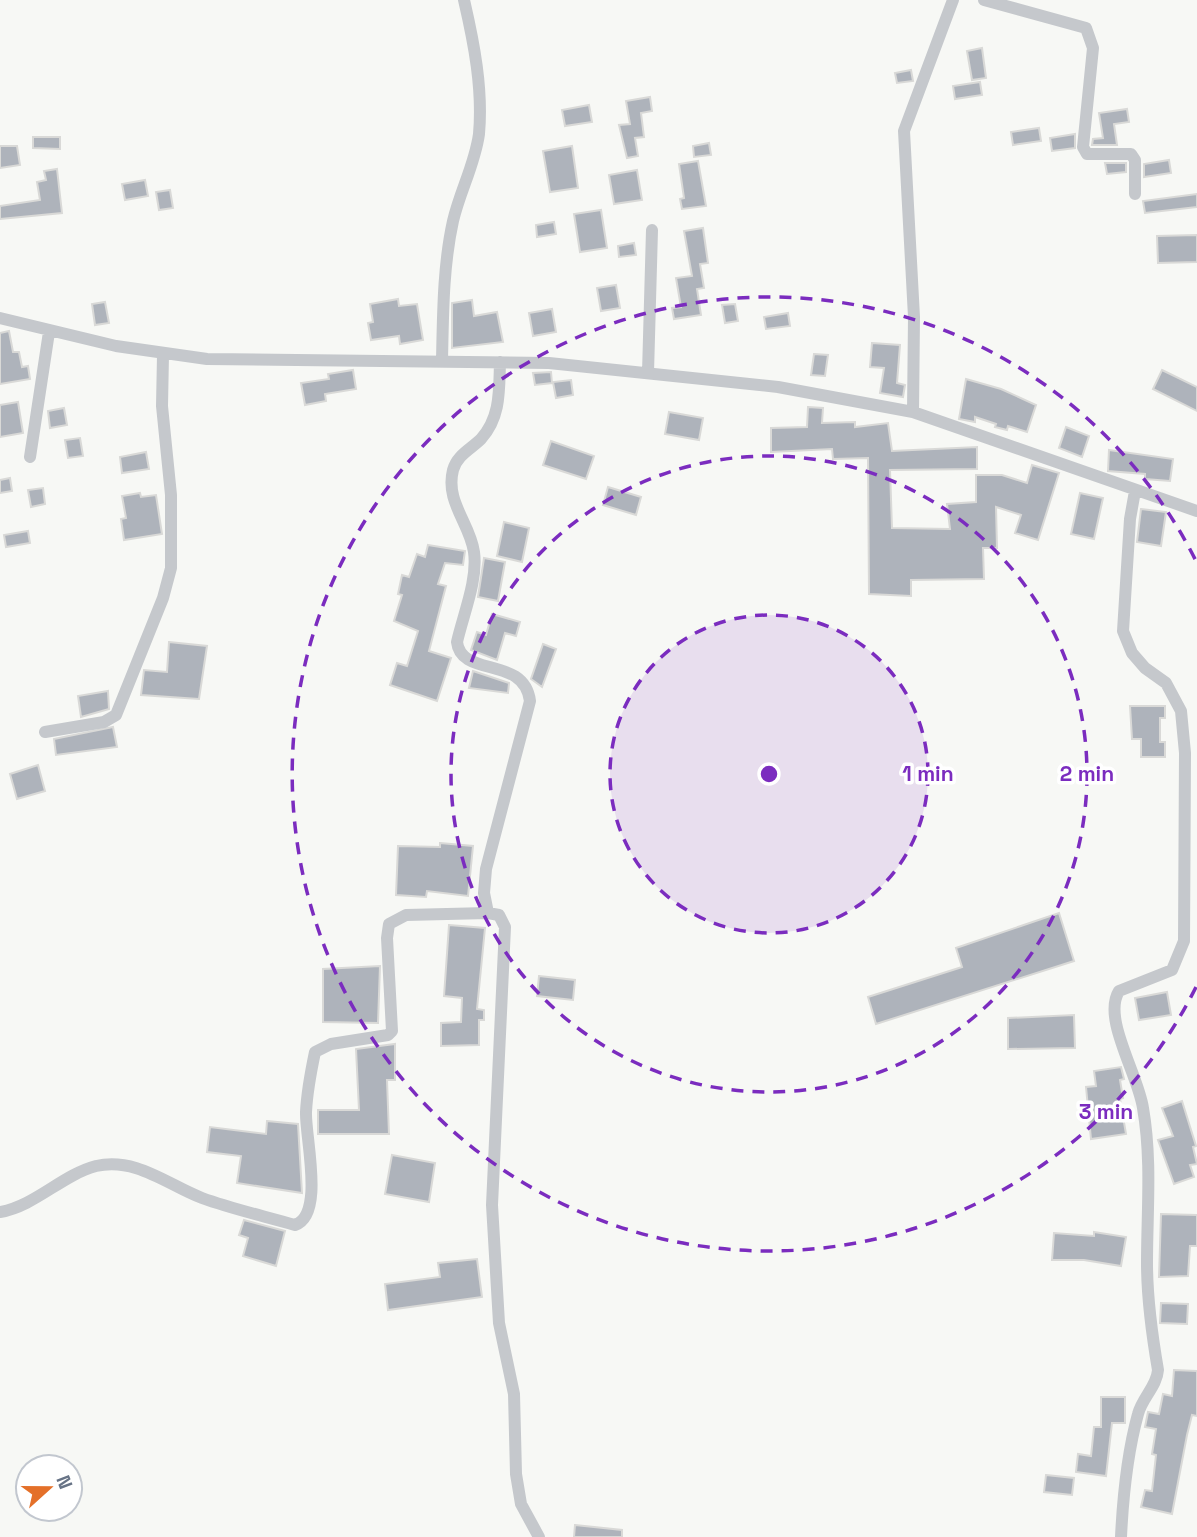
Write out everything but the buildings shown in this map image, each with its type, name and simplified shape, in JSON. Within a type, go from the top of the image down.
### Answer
[{"type":"street","points":[[442,361],[444,295],[452,226],[472,166],[479,133],[476,66],[464,0]]},
{"type":"street","points":[[914,412],[914,317],[904,131],[913,99],[953,0]]},
{"type":"street","points":[[984,0],[1086,28],[1093,48],[1083,147],[1087,154],[1131,154],[1135,160],[1135,194]]},
{"type":"street","points":[[648,373],[652,230]]},
{"type":"street","points":[[0,318],[49,332],[163,355],[207,359],[573,364],[778,387],[914,412],[1197,511]]},
{"type":"street","points":[[30,457],[49,332]]},
{"type":"street","points":[[45,732],[104,722],[116,715],[169,580],[171,495],[162,406],[163,355]]},
{"type":"street","points":[[488,913],[484,893],[486,869],[530,701],[520,680],[507,672],[468,660],[457,648],[474,557],[457,512],[452,483],[457,461],[480,440],[493,420],[499,399],[500,362]]},
{"type":"street","points":[[1121,1537],[1124,1481],[1138,1414],[1143,1398],[1157,1378],[1158,1370],[1149,1311],[1147,1262],[1151,1207],[1144,1108],[1135,1073],[1115,1027],[1113,1007],[1119,991],[1172,970],[1184,941],[1185,753],[1181,711],[1166,683],[1145,668],[1132,653],[1123,631],[1130,519],[1135,491]]},
{"type":"street","points":[[0,1212],[12,1210],[72,1176],[97,1166],[116,1165],[141,1168],[202,1198],[300,1224],[308,1213],[312,1197],[306,1114],[315,1052],[331,1044],[388,1035],[392,1031],[387,937],[389,923],[406,915],[499,915],[505,927],[492,1205],[499,1323],[514,1394],[516,1474],[520,1504],[539,1537]]}]
